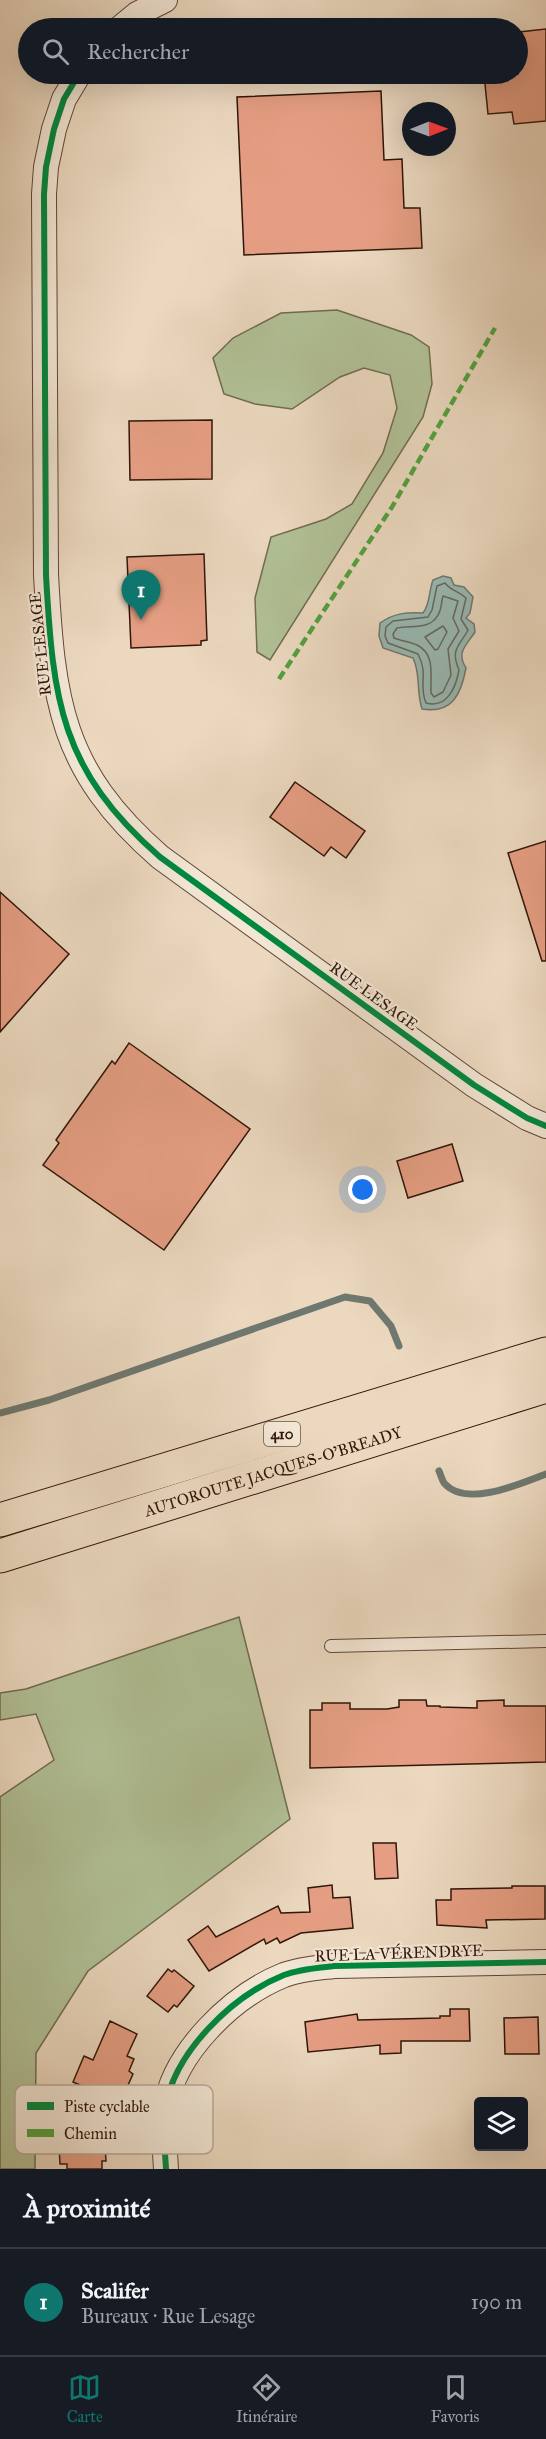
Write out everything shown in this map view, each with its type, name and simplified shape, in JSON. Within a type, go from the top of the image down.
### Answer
[{"type":"highway","name":"AUTOROUTE JACQUES-O'BREADY","points":[[0,1520],[546,1354]]},
{"type":"highway","name":"AUTOROUTE JACQUES-O'BREADY","points":[[0,1556],[546,1386]]},
{"type":"highway","points":[[0,1562],[34,1545]]},
{"type":"street","points":[[132,18],[165,0]]},
{"type":"street","name":"RUE LESAGE","points":[[73,84],[64,99],[54,129],[46,167],[43,232],[46,575],[49,628],[60,708],[71,742],[99,793],[120,819],[160,857],[474,1085],[527,1118],[546,1126]]},
{"type":"street","name":"RUE LA VÉRENDRYE","points":[[172,2085],[208,2028],[255,1990],[307,1968],[546,1962]]},
{"type":"street","name":"RUE LA VÉRENDRYE","points":[[166,2154],[166,2169]]},
{"type":"lane","points":[[331,1646],[546,1641]]},
{"type":"green space","points":[[337,310],[411,335],[429,347],[432,384],[423,417],[270,660],[257,652],[255,598],[271,537],[326,519],[352,504],[383,453],[397,408],[390,375],[364,368],[340,377],[292,409],[255,404],[224,394],[213,358],[233,338],[281,313]]},
{"type":"green space","points":[[239,1617],[290,1819],[88,1971],[36,2053],[36,2085],[15,2085],[15,2154],[35,2154],[35,2169],[0,2169],[0,1797],[54,1760],[36,1714],[0,1720],[0,1693],[26,1689]]},
{"type":"water","points":[[443,576],[451,578],[454,585],[464,587],[473,597],[470,613],[466,618],[474,624],[475,632],[462,653],[466,668],[458,694],[448,705],[441,708],[422,709],[417,670],[413,658],[383,648],[379,636],[380,623],[401,614],[423,613],[433,580]]},
{"type":"building","points":[[546,29],[546,121],[514,124],[512,112],[488,114],[485,84],[528,84],[528,31]]},
{"type":"building","points":[[381,91],[384,160],[402,159],[404,208],[420,208],[422,248],[244,255],[237,97]]},
{"type":"building","points":[[212,420],[212,479],[130,480],[129,421]]},
{"type":"building","points":[[204,554],[207,640],[201,641],[201,645],[131,648],[127,557]]},
{"type":"building","points":[[295,782],[365,831],[346,858],[331,847],[324,856],[270,817]]},
{"type":"building","points":[[546,841],[546,961],[542,961],[508,853]]},
{"type":"building","points":[[0,892],[69,954],[0,1032]]},
{"type":"building","points":[[129,1043],[250,1129],[164,1250],[43,1165],[59,1143],[56,1140],[112,1061],[115,1064]]},
{"type":"building","points":[[452,1144],[463,1181],[408,1198],[397,1161]]},
{"type":"building","points":[[399,1700],[426,1700],[427,1706],[440,1707],[477,1708],[477,1701],[504,1700],[504,1706],[546,1706],[546,1762],[310,1768],[310,1710],[322,1710],[322,1703],[350,1703],[350,1709],[387,1709],[399,1707]]},
{"type":"building","points":[[373,1843],[396,1843],[398,1878],[375,1879]]},
{"type":"building","points":[[332,1885],[333,1898],[350,1897],[353,1928],[301,1933],[280,1943],[277,1938],[266,1944],[264,1939],[209,1971],[188,1940],[208,1926],[216,1937],[278,1906],[281,1913],[310,1912],[308,1888]]},
{"type":"building","points":[[512,1886],[545,1886],[545,1919],[486,1920],[487,1928],[437,1925],[436,1900],[451,1900],[451,1889],[512,1888]]},
{"type":"building","points":[[168,1969],[172,1972],[174,1970],[194,1986],[177,2007],[174,2005],[168,2012],[147,1996]]},
{"type":"building","points":[[450,2009],[469,2009],[470,2041],[401,2041],[401,2053],[380,2054],[380,2045],[308,2052],[305,2022],[357,2014],[358,2020],[440,2018],[440,2016],[450,2016]]},
{"type":"building","points":[[538,2017],[539,2054],[505,2054],[504,2018]]},
{"type":"building","points":[[110,2021],[137,2034],[127,2056],[134,2059],[129,2071],[133,2074],[128,2085],[80,2085],[73,2082],[84,2056],[93,2060]]},
{"type":"building","points":[[59,2154],[106,2154],[106,2161],[102,2161],[102,2169],[67,2169],[67,2164],[60,2164]]},
{"type":"waterway","points":[[0,1413],[49,1400],[345,1297],[370,1301],[391,1326],[399,1346]]},
{"type":"waterway","points":[[439,1471],[445,1484],[455,1491],[467,1494],[495,1491],[546,1474]]},
{"type":"marked path","points":[[279,679],[392,507],[495,328]]},
{"type":"cycle path","points":[[73,84],[64,99],[54,129],[46,167],[44,194],[46,575],[53,660],[59,696],[68,730],[82,762],[101,794],[127,825],[160,857],[474,1085],[527,1118],[546,1126]]},
{"type":"cycle path","points":[[172,2085],[180,2067],[208,2028],[264,1984],[296,1971],[334,1966],[546,1962]]},
{"type":"cycle path","points":[[165,2154],[166,2169]]},
{"type":"place","name":"Scalifer","points":[[141,620]]}]
